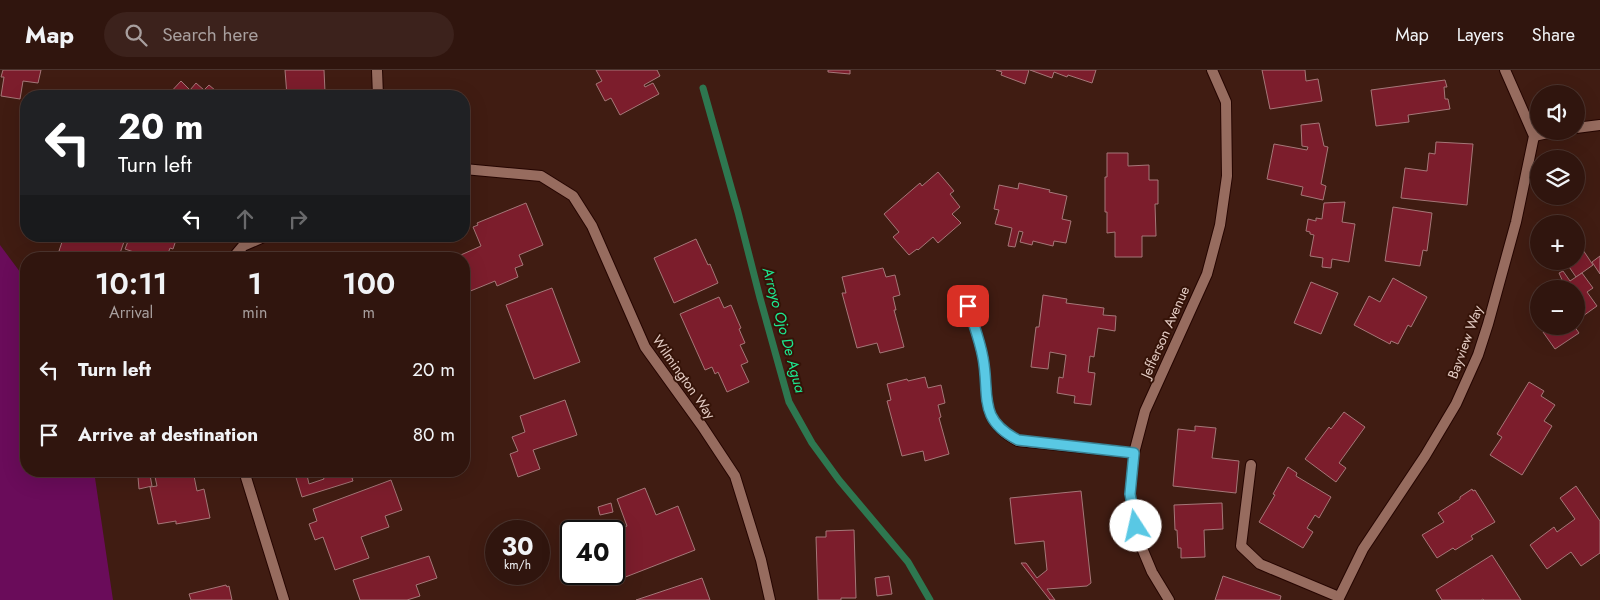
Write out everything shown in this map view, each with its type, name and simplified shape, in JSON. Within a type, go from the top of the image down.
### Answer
[{"type":"street","points":[[377,70],[378,90]]},
{"type":"street","name":"Jefferson Avenue","points":[[1169,600],[1152,572],[1139,541],[1130,494],[1134,453],[1145,411],[1207,274],[1220,225],[1227,176],[1226,102],[1212,70]]},
{"type":"street","points":[[1505,70],[1530,127]]},
{"type":"street","points":[[1585,126],[1600,124]]},
{"type":"street","name":"Bayview Way","points":[[1339,598],[1363,548],[1425,456],[1456,404],[1478,355],[1516,222],[1533,140]]},
{"type":"street","name":"Wilmington Way","points":[[470,170],[541,176],[573,196],[592,226],[645,347],[702,426],[735,476],[761,560],[770,600]]},
{"type":"street","points":[[238,252],[243,246],[252,242]]},
{"type":"street","points":[[968,306],[983,358],[986,398],[995,423],[1006,434],[1018,440],[1134,453]]},
{"type":"street","points":[[1251,465],[1241,546],[1260,564],[1339,598]]},
{"type":"street","points":[[246,477],[284,600]]},
{"type":"shaded area","points":[[0,245],[20,272],[20,477],[95,477],[113,600],[0,600]]},
{"type":"building","points":[[3,70],[41,70],[38,83],[23,81],[20,99],[1,96],[4,77],[1,77]]},
{"type":"building","points":[[285,70],[324,70],[325,90],[287,90]]},
{"type":"building","points":[[596,70],[657,70],[660,76],[644,85],[645,87],[653,83],[659,94],[620,115],[611,98],[605,101],[596,84],[602,81]]},
{"type":"building","points":[[828,70],[850,70],[850,74],[828,72]]},
{"type":"building","points":[[996,70],[1029,70],[1025,84],[1001,75],[1002,72]]},
{"type":"building","points":[[1030,70],[1096,70],[1092,83],[1054,72],[1052,78]]},
{"type":"building","points":[[1262,70],[1305,70],[1306,81],[1318,79],[1322,101],[1270,109]]},
{"type":"building","points":[[1445,80],[1447,87],[1444,87],[1445,99],[1448,99],[1450,109],[1408,115],[1409,122],[1376,126],[1371,90]]},
{"type":"building","points":[[181,81],[190,90],[173,90]]},
{"type":"building","points":[[196,83],[204,90],[190,90]]},
{"type":"building","points":[[209,85],[215,90],[204,90]]},
{"type":"building","points":[[1319,123],[1324,146],[1328,147],[1321,184],[1326,186],[1323,200],[1301,195],[1303,187],[1267,179],[1274,144],[1307,150],[1308,147],[1302,146],[1301,125]]},
{"type":"building","points":[[1436,142],[1473,144],[1467,205],[1401,198],[1405,168],[1427,171],[1429,153],[1435,154]]},
{"type":"building","points":[[1107,153],[1128,153],[1128,166],[1149,165],[1149,180],[1158,180],[1158,204],[1155,204],[1156,236],[1142,236],[1142,257],[1115,257],[1115,232],[1107,233],[1107,212],[1105,212]]},
{"type":"building","points":[[938,172],[954,191],[950,194],[960,207],[952,214],[961,223],[938,243],[933,237],[909,255],[893,237],[899,232],[884,214],[920,183],[922,186]]},
{"type":"building","points":[[1019,183],[1067,196],[1062,219],[1071,221],[1066,243],[1054,241],[1053,246],[1033,241],[1032,245],[1020,242],[1023,232],[1019,231],[1015,247],[1008,246],[1012,228],[995,224],[999,210],[994,209],[999,185],[1018,189]]},
{"type":"building","points":[[1345,202],[1342,222],[1355,224],[1349,262],[1332,259],[1331,268],[1322,267],[1323,258],[1310,256],[1314,235],[1306,231],[1308,219],[1316,221],[1316,218],[1322,219],[1324,203]]},
{"type":"building","points":[[526,203],[543,245],[519,255],[523,265],[515,268],[518,277],[497,286],[495,281],[470,291],[470,252],[468,252],[481,246],[473,227],[478,225],[477,223]]},
{"type":"building","points":[[1393,207],[1432,213],[1427,251],[1423,250],[1420,266],[1385,261]]},
{"type":"building","points":[[696,239],[718,283],[674,303],[654,258]]},
{"type":"building","points":[[62,242],[124,242],[120,252],[59,251]]},
{"type":"building","points":[[128,242],[175,242],[173,249],[170,248],[169,252],[134,252],[125,249]]},
{"type":"building","points":[[1585,253],[1593,265],[1576,277],[1571,270],[1585,270]]},
{"type":"building","points":[[1600,256],[1600,274],[1592,262]]},
{"type":"building","points":[[883,268],[886,277],[895,275],[900,295],[893,297],[896,310],[894,310],[904,347],[880,353],[877,343],[857,348],[842,293],[846,293],[842,277]]},
{"type":"building","points":[[1563,271],[1569,280],[1562,280],[1559,273]]},
{"type":"building","points":[[1582,273],[1593,288],[1587,292],[1597,306],[1585,315],[1585,280],[1572,280]]},
{"type":"building","points":[[1393,278],[1427,297],[1411,327],[1408,325],[1398,344],[1391,341],[1390,344],[1354,325],[1369,296],[1380,302]]},
{"type":"building","points":[[1311,282],[1338,293],[1321,334],[1294,323]]},
{"type":"building","points":[[552,288],[580,362],[534,379],[506,305]]},
{"type":"building","points":[[1043,295],[1067,299],[1066,303],[1104,308],[1103,315],[1116,316],[1115,331],[1098,328],[1094,357],[1090,356],[1088,372],[1095,373],[1091,405],[1074,403],[1075,396],[1057,393],[1059,377],[1063,378],[1066,355],[1050,352],[1048,369],[1031,367],[1036,327],[1039,327]]},
{"type":"building","points":[[719,297],[724,308],[731,305],[741,328],[739,329],[745,343],[740,345],[748,362],[741,365],[749,382],[727,392],[718,372],[715,374],[712,367],[705,370],[680,314]]},
{"type":"building","points":[[1545,335],[1576,335],[1555,349]]},
{"type":"building","points":[[925,377],[928,388],[941,385],[945,403],[938,405],[941,417],[939,418],[949,454],[925,461],[923,451],[902,456],[887,401],[891,400],[887,384]]},
{"type":"building","points":[[1529,382],[1544,391],[1541,396],[1555,405],[1544,421],[1552,426],[1522,475],[1490,455],[1502,437],[1497,434]]},
{"type":"building","points":[[565,400],[577,435],[533,450],[540,469],[518,477],[510,454],[518,451],[512,437],[525,432],[520,416]]},
{"type":"building","points":[[1344,412],[1365,427],[1339,463],[1346,468],[1336,482],[1305,459],[1329,427],[1331,429]]},
{"type":"building","points":[[1195,426],[1216,428],[1212,458],[1239,461],[1236,493],[1173,486],[1178,429],[1195,431]]},
{"type":"building","points":[[1288,467],[1297,473],[1296,476],[1331,497],[1319,518],[1315,515],[1307,528],[1313,532],[1303,548],[1259,522],[1275,495],[1273,494]]},
{"type":"building","points":[[138,477],[150,477],[152,486],[139,489]]},
{"type":"building","points":[[155,477],[194,477],[197,491],[204,489],[210,518],[176,524],[176,521],[158,524],[150,487],[157,486]]},
{"type":"building","points":[[296,477],[307,477],[309,484],[324,479],[323,477],[356,477],[352,478],[353,481],[302,497]]},
{"type":"building","points":[[391,480],[402,510],[385,516],[389,527],[361,537],[369,558],[335,570],[323,537],[315,540],[309,524],[317,521],[313,509]]},
{"type":"building","points":[[1576,486],[1600,521],[1600,553],[1581,566],[1571,552],[1547,569],[1530,545],[1554,527],[1557,532],[1575,519],[1560,498]]},
{"type":"building","points":[[645,488],[656,515],[678,506],[695,550],[625,577],[625,527],[627,526],[617,499]]},
{"type":"building","points":[[1472,489],[1473,491],[1475,490],[1495,522],[1471,536],[1473,539],[1437,558],[1422,535],[1444,522],[1438,513]]},
{"type":"building","points":[[1081,491],[1091,583],[1087,586],[1047,589],[1055,600],[1050,600],[1021,563],[1026,563],[1037,578],[1047,570],[1044,541],[1015,544],[1010,498]]},
{"type":"building","points":[[611,503],[613,512],[600,515],[598,507]]},
{"type":"building","points":[[1222,503],[1223,529],[1204,530],[1205,557],[1181,558],[1181,548],[1178,548],[1177,530],[1175,530],[1174,505]]},
{"type":"building","points":[[854,530],[856,598],[818,600],[816,537],[826,537],[826,531]]},
{"type":"building","points":[[1492,555],[1521,600],[1442,600],[1436,590]]},
{"type":"building","points":[[429,556],[437,578],[416,585],[420,596],[407,600],[360,600],[353,580]]},
{"type":"building","points":[[889,576],[892,594],[877,596],[875,578]]},
{"type":"building","points":[[1223,576],[1281,596],[1280,600],[1215,600]]},
{"type":"building","points":[[702,578],[710,600],[636,600]]},
{"type":"building","points":[[226,585],[227,587],[229,586],[232,600],[191,600],[189,594]]},
{"type":"waterway","name":"Arroyo Ojo De Agua","points":[[703,88],[789,402],[812,443],[839,480],[908,562],[930,600]]},
{"type":"route","points":[[968,306],[983,358],[986,398],[995,423],[1006,434],[1018,440],[1134,453],[1130,494],[1136,526]]}]
